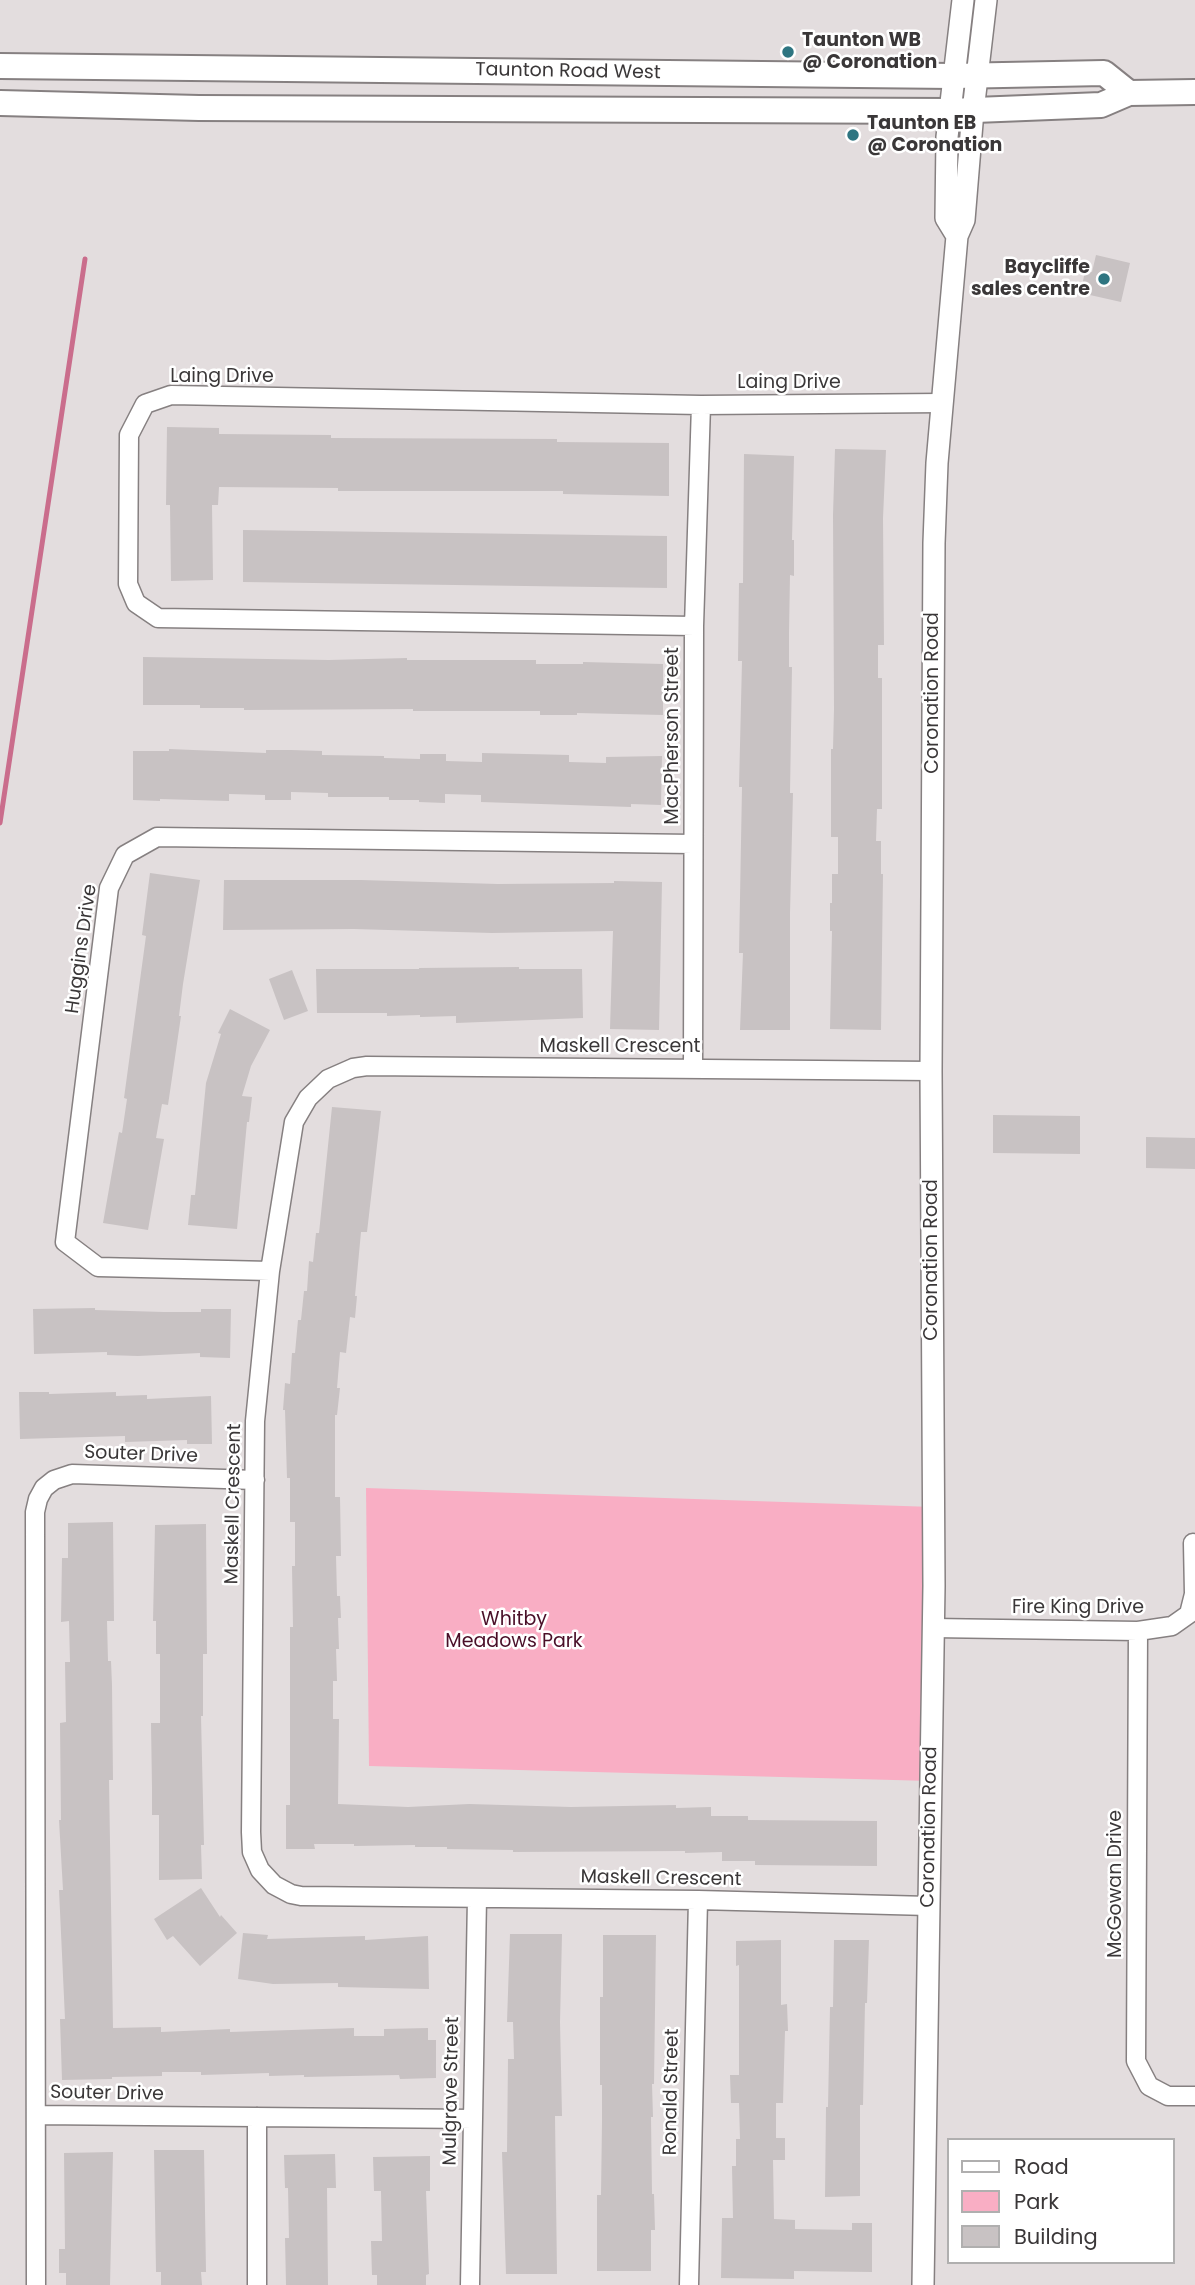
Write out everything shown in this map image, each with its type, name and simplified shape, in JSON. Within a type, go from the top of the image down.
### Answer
[{"type":"main road","name":"Taunton Road West","points":[[0,66],[965,75],[1104,73],[1129,93]]},
{"type":"main road","name":"Taunton Road West","points":[[0,103],[213,108],[961,111],[1101,105],[1129,93],[1195,92]]},
{"type":"street","name":"Coronation Road","points":[[923,2285],[933,1628],[930,1071],[934,543],[937,463],[957,236],[964,220],[961,111],[965,75],[963,0]]},
{"type":"street","name":"Coronation Road","points":[[965,75],[986,0]]},
{"type":"street","name":"Laing Drive","points":[[694,626],[159,618],[136,603],[128,584],[130,435],[145,404],[171,395],[701,405],[942,403]]},
{"type":"street","name":"MacPherson Street","points":[[693,1068],[694,626],[701,405]]},
{"type":"street","name":"Huggins Drive","points":[[270,1271],[98,1267],[65,1242],[109,888],[125,855],[157,837],[693,844]]},
{"type":"street","name":"Maskell Crescent","points":[[929,1906],[698,1899],[301,1896],[274,1885],[260,1870],[252,1852],[251,1832],[255,1421],[270,1271],[294,1122],[312,1093],[340,1073],[353,1068],[381,1066],[930,1071]]},
{"type":"street","name":"Souter Drive","points":[[255,1480],[72,1474],[54,1480],[44,1488],[38,1499],[35,1512],[37,2115],[472,2119]]},
{"type":"street","name":"Fire King Drive","points":[[933,1628],[1138,1631],[1172,1626],[1189,1614],[1194,1594],[1193,1544]]},
{"type":"street","name":"McGowan Drive","points":[[1138,1631],[1136,2061],[1149,2086],[1168,2096],[1195,2096]]},
{"type":"street","name":"Mulgrave Street","points":[[470,2285],[477,1898]]},
{"type":"street","name":"Ronald Street","points":[[689,2285],[698,1899]]},
{"type":"street","points":[[36,2285],[37,2115]]},
{"type":"street","points":[[257,2117],[257,2285]]},
{"type":"green space","name":"Whitby Meadows Park","points":[[366,1488],[933,1507],[931,1781],[369,1766]]},
{"type":"building","name":"Baycliffe sales centre","points":[[1096,255],[1130,263],[1121,302],[1090,295],[1092,288],[1082,286],[1085,271],[1092,272]]},
{"type":"building","points":[[167,427],[219,428],[219,434],[331,435],[331,438],[557,439],[557,442],[669,443],[669,496],[563,494],[563,491],[338,491],[338,488],[219,487],[218,505],[212,505],[213,580],[171,581],[170,505],[166,505]]},
{"type":"building","points":[[835,449],[886,450],[883,518],[884,645],[878,645],[878,678],[882,678],[882,809],[877,809],[876,841],[881,841],[883,874],[881,1030],[830,1029],[830,903],[832,874],[838,874],[838,837],[831,837]]},
{"type":"building","points":[[744,454],[794,456],[794,576],[790,575],[789,633],[789,667],[792,667],[790,793],[793,793],[790,1030],[740,1030],[743,953],[739,953],[742,661],[738,661],[739,583],[743,583]]},
{"type":"building","points":[[243,530],[667,536],[667,588],[243,582]]},
{"type":"building","points":[[143,657],[329,660],[407,658],[536,660],[536,664],[663,664],[663,715],[540,715],[540,711],[413,709],[244,710],[200,708],[200,705],[143,705]]},
{"type":"building","points":[[169,749],[266,753],[266,750],[322,751],[322,755],[420,759],[420,754],[446,754],[446,761],[482,762],[482,753],[569,755],[569,762],[606,763],[606,757],[662,756],[661,805],[631,804],[631,807],[481,802],[481,795],[445,794],[445,803],[389,800],[389,797],[328,797],[328,793],[291,792],[291,800],[265,800],[265,795],[229,794],[229,801],[133,800],[133,751]]},
{"type":"building","points":[[150,873],[200,880],[183,984],[168,1105],[162,1104],[156,1138],[164,1139],[148,1230],[103,1223],[127,1099],[124,1098],[146,936],[142,935]]},
{"type":"building","points":[[224,880],[498,884],[662,882],[659,1030],[610,1029],[613,931],[492,933],[354,929],[223,930]]},
{"type":"building","points":[[316,969],[582,969],[583,1018],[456,1023],[456,1016],[317,1013]]},
{"type":"building","points":[[292,970],[308,1011],[284,1020],[269,979]]},
{"type":"building","points":[[230,1009],[270,1030],[251,1066],[242,1096],[252,1097],[247,1122],[237,1229],[188,1225],[191,1195],[195,1195],[206,1083],[221,1034],[218,1033]]},
{"type":"building","points":[[332,1107],[381,1111],[367,1232],[361,1232],[355,1318],[350,1317],[346,1353],[340,1352],[337,1388],[340,1388],[335,1415],[335,1497],[340,1497],[341,1556],[336,1556],[337,1596],[340,1596],[341,1618],[338,1618],[339,1649],[336,1649],[337,1681],[333,1681],[333,1719],[339,1719],[338,1804],[408,1807],[469,1804],[571,1807],[676,1805],[676,1808],[711,1807],[711,1816],[748,1816],[748,1820],[877,1821],[877,1866],[755,1865],[755,1861],[722,1861],[722,1852],[513,1852],[354,1844],[314,1844],[315,1849],[286,1849],[286,1805],[290,1805],[290,1627],[293,1627],[292,1566],[295,1566],[295,1522],[290,1522],[290,1478],[287,1478],[283,1410],[285,1383],[290,1384],[298,1320],[301,1320],[304,1291],[307,1291],[309,1261],[313,1262],[316,1233],[319,1233]]},
{"type":"building","points":[[993,1115],[1080,1116],[1080,1154],[993,1153]]},
{"type":"building","points":[[1146,1137],[1195,1138],[1195,1169],[1146,1168]]},
{"type":"building","points":[[95,1308],[164,1312],[231,1309],[230,1358],[200,1357],[200,1353],[138,1356],[107,1355],[107,1352],[34,1354],[33,1309]]},
{"type":"building","points":[[19,1392],[116,1392],[116,1396],[147,1395],[147,1399],[211,1396],[212,1444],[187,1444],[187,1440],[125,1442],[125,1436],[20,1439]]},
{"type":"building","points":[[113,1522],[114,1621],[107,1621],[108,1661],[111,1661],[112,1685],[113,1780],[109,1780],[113,2028],[161,2027],[161,2032],[230,2029],[230,2032],[354,2028],[354,2036],[384,2036],[384,2029],[428,2028],[428,2040],[436,2040],[436,2078],[400,2079],[399,2075],[304,2077],[269,2076],[269,2073],[201,2075],[201,2072],[162,2072],[162,2076],[62,2080],[60,2019],[65,2019],[59,1890],[63,1890],[59,1820],[60,1723],[66,1722],[65,1662],[70,1662],[69,1621],[61,1622],[62,1558],[68,1558],[68,1523]]},
{"type":"building","points":[[206,1524],[207,1654],[203,1654],[201,1716],[204,1845],[201,1845],[202,1879],[159,1880],[159,1815],[152,1815],[151,1723],[160,1723],[160,1654],[156,1654],[156,1621],[153,1621],[155,1525]]},
{"type":"building","points":[[201,1888],[220,1917],[221,1915],[237,1933],[200,1966],[173,1936],[167,1940],[154,1919]]},
{"type":"building","points":[[243,1933],[268,1935],[267,1939],[365,1936],[365,1940],[428,1936],[429,1989],[338,1987],[338,1983],[273,1984],[238,1979]]},
{"type":"building","points":[[510,1934],[562,1934],[562,2116],[555,2116],[557,2274],[506,2274],[502,2152],[507,2152],[508,2059],[514,2059],[513,2022],[507,2022]]},
{"type":"building","points":[[603,1935],[656,1935],[651,2117],[655,2230],[651,2230],[651,2271],[597,2271],[597,2195],[601,2195],[600,1997],[603,1997]]},
{"type":"building","points":[[781,1940],[781,2005],[787,2004],[788,2031],[785,2031],[783,2103],[776,2103],[776,2138],[785,2138],[785,2160],[773,2160],[774,2219],[795,2220],[795,2229],[852,2230],[852,2223],[872,2223],[872,2272],[794,2271],[794,2279],[721,2278],[722,2218],[733,2218],[732,2166],[736,2166],[736,2139],[740,2139],[739,2103],[731,2103],[730,2075],[739,2075],[739,1965],[736,1966],[736,1941]]},
{"type":"building","points":[[834,1940],[869,1940],[863,2105],[860,2105],[860,2196],[825,2197],[826,2107],[830,2007],[833,2007]]},
{"type":"building","points":[[154,2150],[204,2150],[206,2272],[201,2272],[202,2285],[161,2285],[161,2272],[156,2272]]},
{"type":"building","points":[[113,2152],[110,2285],[66,2285],[66,2273],[59,2273],[59,2249],[65,2249],[64,2153]]},
{"type":"building","points":[[335,2154],[336,2188],[327,2188],[328,2285],[286,2285],[285,2238],[289,2238],[284,2155]]},
{"type":"building","points":[[430,2156],[430,2191],[426,2191],[429,2274],[426,2275],[426,2285],[377,2285],[377,2275],[372,2275],[371,2241],[382,2241],[381,2191],[374,2191],[373,2157]]},
{"type":"waterway","points":[[0,823],[85,259]]},
{"type":"place","name":"Taunton WB @ Coronation","points":[[788,52]]},
{"type":"place","name":"Taunton EB @ Coronation","points":[[853,135]]},
{"type":"place","name":"Baycliffe sales centre","points":[[1104,279]]}]
